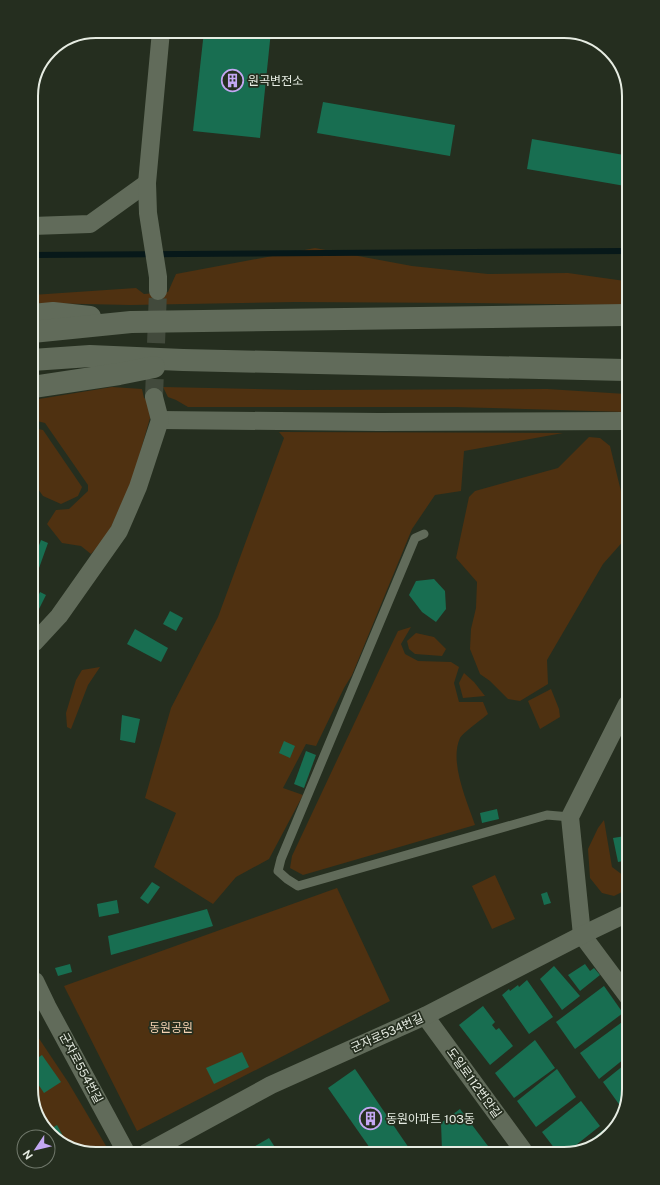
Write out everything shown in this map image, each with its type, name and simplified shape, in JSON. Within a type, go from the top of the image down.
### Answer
[{"type":"main road","points":[[38,314],[53,313],[131,322]]},
{"type":"main road","points":[[38,331],[131,322],[622,315]]},
{"type":"main road","points":[[38,360],[90,356],[183,360],[622,370]]},
{"type":"main road","points":[[38,386],[119,374],[183,360]]},
{"type":"street","points":[[158,284],[148,212],[147,183],[161,38]]},
{"type":"street","points":[[38,226],[90,224],[147,183]]},
{"type":"street","points":[[38,639],[59,616],[119,531],[138,487],[160,420],[154,397]]},
{"type":"street","points":[[160,420],[379,422],[622,421]]},
{"type":"street","points":[[622,714],[570,817],[582,935],[622,990]]},
{"type":"street","name":"군자로534번길","points":[[157,1147],[271,1085],[425,1016],[622,916]]},
{"type":"street","name":"군자로554번길","points":[[38,996],[41,1010],[123,1147]]},
{"type":"street","name":"도일로112번안길","points":[[425,1016],[521,1147]]},
{"type":"lane","points":[[424,534],[415,538],[281,859],[278,871],[298,886],[547,815],[570,817]]},
{"type":"green space","points":[[315,248],[412,266],[488,274],[568,273],[622,281],[622,305],[295,302],[130,305],[38,303],[38,295],[136,288],[144,294],[168,292],[176,274]]},
{"type":"green space","points":[[112,387],[142,389],[144,398],[148,400],[150,418],[132,481],[107,536],[91,554],[81,546],[62,543],[47,524],[56,510],[69,509],[88,491],[88,485],[45,423],[38,421],[38,399]]},
{"type":"green space","points":[[163,387],[299,390],[547,389],[622,394],[622,412],[455,407],[188,407],[168,397]]},
{"type":"green space","points":[[38,429],[43,430],[82,487],[78,496],[61,504],[43,496],[38,489]]},
{"type":"green space","points":[[279,432],[563,433],[464,451],[461,491],[435,495],[412,529],[352,675],[344,688],[316,746],[306,744],[283,788],[303,795],[269,859],[236,877],[213,904],[154,867],[176,813],[145,798],[171,708],[218,617],[284,438]]},
{"type":"green space","points":[[589,437],[600,438],[610,446],[622,496],[622,543],[603,564],[547,660],[548,684],[520,701],[508,699],[490,681],[480,674],[470,649],[471,629],[476,608],[477,582],[456,558],[469,497],[475,491],[558,468]]},
{"type":"green space","points":[[411,627],[401,644],[405,654],[418,661],[451,662],[459,667],[454,683],[459,702],[483,702],[488,714],[460,738],[457,748],[460,782],[475,825],[303,875],[290,868],[292,856],[398,631]]},
{"type":"green space","points":[[416,633],[434,637],[446,649],[442,656],[415,654],[409,649],[407,641]]},
{"type":"green space","points":[[100,667],[88,685],[71,729],[67,727],[66,713],[76,680],[82,670]]},
{"type":"green space","points":[[464,673],[474,682],[485,696],[463,698],[459,683]]},
{"type":"green space","points":[[551,689],[559,709],[560,717],[540,729],[528,701]]},
{"type":"green space","points":[[604,820],[612,867],[622,874],[622,892],[614,896],[602,893],[590,878],[588,849],[598,828]]},
{"type":"green space","points":[[495,875],[515,919],[492,929],[472,886]]},
{"type":"green space","name":"동원공원","points":[[337,888],[390,1001],[137,1131],[64,986]]},
{"type":"green space","points":[[38,1037],[68,1082],[106,1147],[85,1146],[71,1141],[58,1133],[48,1121],[42,1111],[39,1100]]},
{"type":"building","name":"원곡변전소","points":[[203,38],[270,38],[260,138],[193,131]]},
{"type":"building","points":[[323,102],[455,125],[450,156],[317,133]]},
{"type":"building","points":[[532,139],[622,155],[622,185],[527,169]]},
{"type":"building","points":[[41,540],[48,543],[39,568],[38,568],[38,548]]},
{"type":"building","points":[[434,579],[445,591],[446,609],[436,622],[422,612],[409,595],[416,581]]},
{"type":"building","points":[[40,592],[46,595],[38,611],[38,596]]},
{"type":"building","points":[[170,611],[183,618],[176,631],[163,624]]},
{"type":"building","points":[[135,629],[168,648],[161,662],[127,644]]},
{"type":"building","points":[[122,715],[140,719],[135,743],[120,740]]},
{"type":"building","points":[[284,741],[295,746],[290,758],[279,753]]},
{"type":"building","points":[[306,751],[316,755],[304,788],[294,784]]},
{"type":"building","points":[[497,809],[499,819],[482,823],[480,813]]},
{"type":"building","points":[[622,836],[622,861],[618,862],[613,838]]},
{"type":"building","points":[[152,882],[160,887],[148,904],[140,898]]},
{"type":"building","points":[[547,892],[551,903],[544,905],[541,894]]},
{"type":"building","points":[[117,900],[119,913],[99,917],[97,904]]},
{"type":"building","points":[[207,909],[213,926],[111,955],[108,936]]},
{"type":"building","points":[[70,964],[72,972],[58,976],[55,968]]},
{"type":"building","points":[[585,964],[590,971],[594,968],[600,975],[580,991],[568,975]]},
{"type":"building","points":[[554,966],[580,996],[562,1010],[540,979]]},
{"type":"building","points":[[527,980],[553,1017],[529,1034],[502,995],[509,989],[510,991],[518,985],[519,987]]},
{"type":"building","points":[[604,986],[622,1012],[622,1014],[575,1049],[556,1022]]},
{"type":"building","points":[[483,1006],[495,1022],[492,1025],[496,1030],[499,1028],[513,1046],[490,1065],[459,1025]]},
{"type":"building","points":[[622,1022],[622,1061],[599,1079],[580,1053]]},
{"type":"building","points":[[535,1040],[555,1068],[514,1098],[495,1073]]},
{"type":"building","points":[[242,1052],[249,1067],[214,1084],[206,1068]]},
{"type":"building","points":[[42,1055],[61,1082],[44,1093],[38,1084],[38,1058]]},
{"type":"building","points":[[622,1067],[622,1096],[620,1105],[603,1082]]},
{"type":"building","name":"동원아파트 103동","points":[[355,1069],[408,1147],[369,1147],[328,1088]]},
{"type":"building","points":[[557,1069],[576,1097],[536,1127],[517,1101]]},
{"type":"building","points":[[581,1101],[600,1126],[575,1146],[553,1147],[542,1132]]},
{"type":"building","points":[[460,1109],[489,1147],[442,1147],[441,1123]]},
{"type":"building","points":[[57,1125],[63,1136],[56,1131],[56,1129],[53,1128]]},
{"type":"building","points":[[606,1128],[602,1133],[589,1141]]},
{"type":"building","points":[[269,1138],[275,1147],[254,1147]]},
{"type":"waterway","points":[[38,255],[622,251]]},
{"type":"tunnel","points":[[154,397],[158,291]]},
{"type":"place","name":"원곡변전소","points":[[232,81]]},
{"type":"place","name":"동원아파트 103동","points":[[370,1119]]}]
